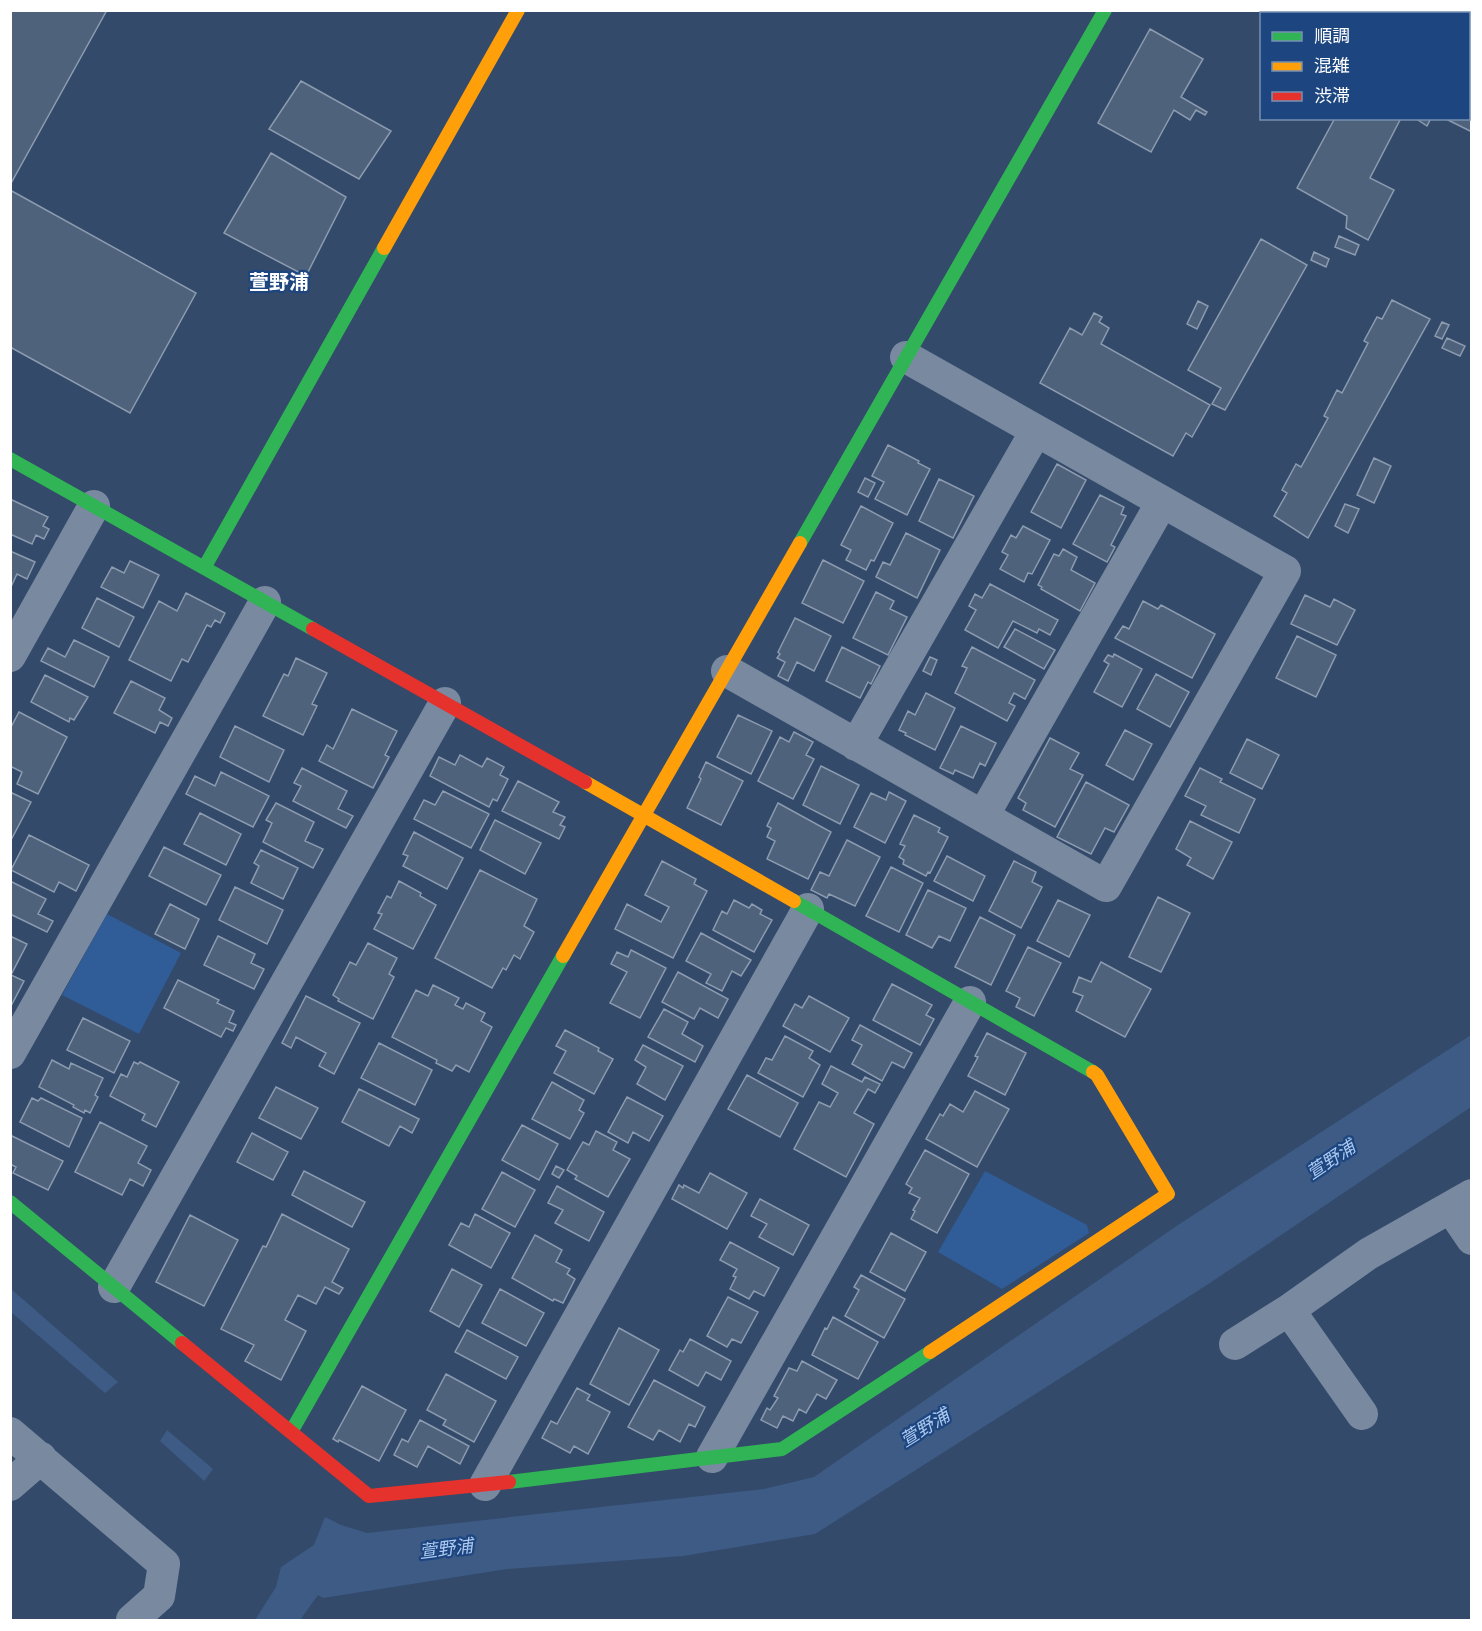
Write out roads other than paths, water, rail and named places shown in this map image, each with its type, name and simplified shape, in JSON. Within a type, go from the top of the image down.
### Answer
[{"type":"street","points":[[204,568],[518,10]]},
{"type":"street","points":[[291,1432],[1105,10]]},
{"type":"street","points":[[727,671],[1106,886],[1285,571],[906,357]]},
{"type":"street","points":[[856,745],[1035,431]]},
{"type":"street","points":[[10,459],[644,815],[1097,1075],[1168,1194],[782,1449],[485,1485],[369,1496],[10,1202]]},
{"type":"street","points":[[983,816],[1162,502]]},
{"type":"street","points":[[10,656],[94,506]]},
{"type":"street","points":[[10,1053],[265,602]]},
{"type":"street","points":[[114,1287],[445,703]]},
{"type":"street","points":[[485,1485],[808,909]]},
{"type":"street","points":[[712,1457],[970,1002]]},
{"type":"street","points":[[1235,1344],[1289,1310],[1368,1254],[1461,1202],[1472,1239]]},
{"type":"street","points":[[1289,1310],[1362,1414]]},
{"type":"street","points":[[10,1433],[164,1564],[159,1596],[132,1620]]},
{"type":"street","points":[[10,1485],[41,1458]]},
{"type":"water","points":[[1471,1035],[1471,1107],[1210,1283],[815,1534],[683,1556],[507,1569],[323,1598],[318,1595],[300,1620],[255,1620],[276,1587],[281,1567],[314,1545],[325,1517],[367,1533],[764,1489],[814,1477],[1178,1225]]},
{"type":"water","points":[[11,1289],[118,1382],[105,1393],[11,1312]]},
{"type":"water","points":[[167,1430],[213,1469],[204,1481],[160,1441]]},
{"type":"district","name":"萱野浦","points":[[279,282]]}]
